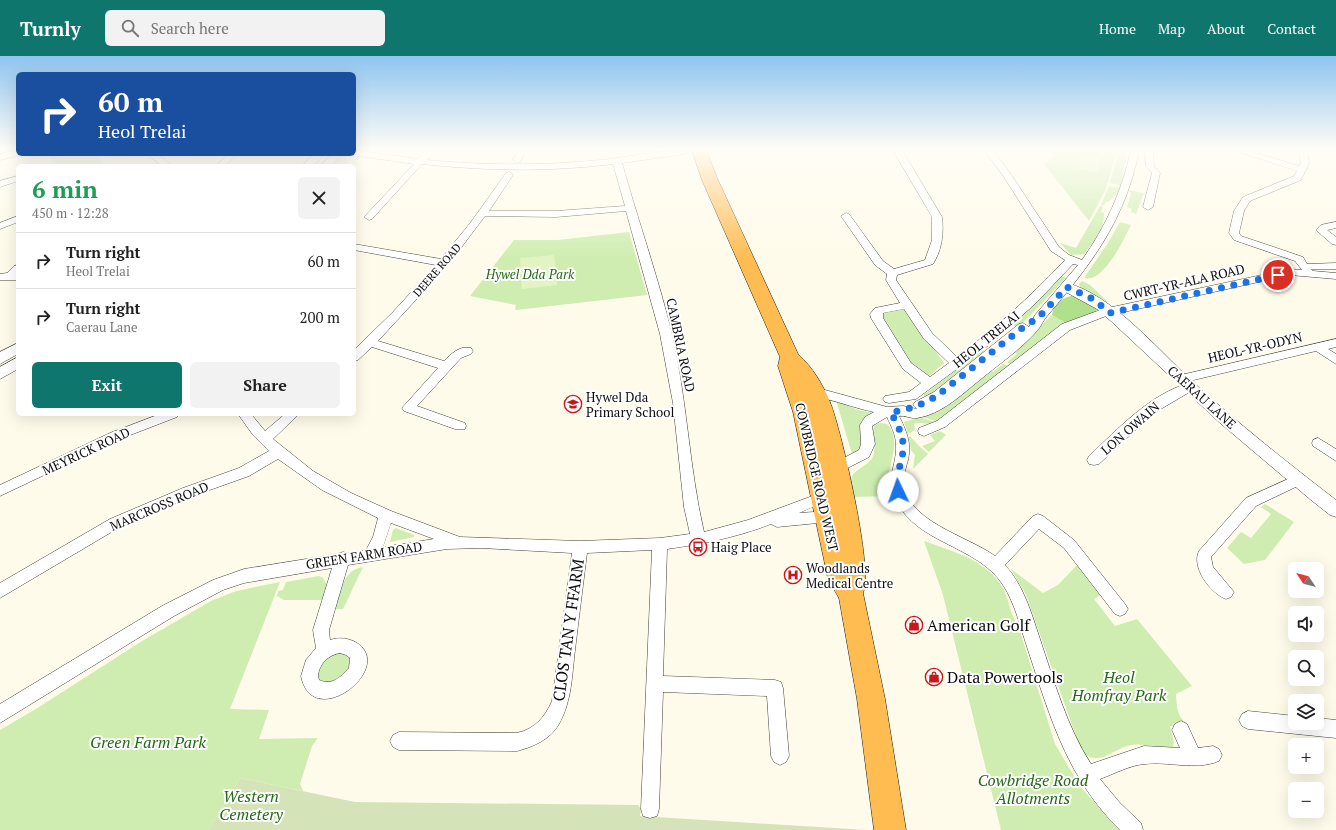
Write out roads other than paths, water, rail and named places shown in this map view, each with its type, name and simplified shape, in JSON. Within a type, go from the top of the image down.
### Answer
[{"type":"highway","name":"COWBRIDGE ROAD WEST","points":[[713,186],[790,357],[788,366],[825,418],[840,462],[833,507]]},
{"type":"highway","name":"COWBRIDGE ROAD WEST","points":[[808,396],[811,442],[833,507],[841,579],[851,595],[871,699],[890,830]]},
{"type":"street","points":[[369,217],[398,186]]},
{"type":"street","name":"DEERE ROAD","points":[[356,355],[444,263],[483,213],[501,186]]},
{"type":"street","name":"CAMBRIA ROAD","points":[[624,186],[666,334],[680,403],[692,514],[698,539]]},
{"type":"street","points":[[893,273],[929,262],[933,255],[938,224],[937,217],[919,186]]},
{"type":"street","points":[[1014,186],[1054,249],[1071,260],[1085,265]]},
{"type":"street","name":"HEOL TRELAI","points":[[808,396],[825,394],[858,405],[880,409],[892,409],[915,414],[934,408],[943,403],[1010,350],[1033,329],[1038,318],[1067,287],[1101,242],[1120,205],[1127,186]]},
{"type":"street","points":[[1148,206],[1153,186]]},
{"type":"street","points":[[1278,186],[1246,199],[1238,211],[1234,233],[1237,238],[1300,259],[1307,269]]},
{"type":"street","points":[[483,213],[547,216],[630,208]]},
{"type":"street","points":[[846,216],[879,263],[893,273]]},
{"type":"street","points":[[1336,218],[1334,222],[1336,225],[1324,227],[1321,230],[1336,242]]},
{"type":"street","points":[[0,226],[16,220]]},
{"type":"street","points":[[356,247],[444,263]]},
{"type":"street","name":"HEOL TRELAI","points":[[840,462],[863,455],[866,451],[868,442],[866,425],[872,418],[878,417],[892,409],[930,383],[1006,326],[1071,260]]},
{"type":"street","name":"CWRT-YR-ALA ROAD","points":[[1110,313],[1290,272],[1336,266]]},
{"type":"street","name":"CWRT-YR-ALA ROAD","points":[[1307,269],[1336,276]]},
{"type":"street","points":[[0,277],[16,273]]},
{"type":"street","points":[[893,273],[891,280],[937,348],[957,363]]},
{"type":"street","name":"CAERAU LANE","points":[[1067,287],[1093,299],[1110,313],[1185,383],[1297,480],[1336,510]]},
{"type":"street","points":[[907,305],[879,310],[876,314],[877,318],[907,366],[930,383]]},
{"type":"street","points":[[924,431],[941,424],[1066,327],[1082,320],[1110,313]]},
{"type":"street","points":[[370,342],[446,366]]},
{"type":"street","name":"HEOL-YR-ODYN","points":[[1185,383],[1336,343]]},
{"type":"street","points":[[1318,347],[1336,360]]},
{"type":"street","points":[[0,359],[16,349]]},
{"type":"street","points":[[460,426],[408,408],[456,355],[467,351]]},
{"type":"street","points":[[0,374],[16,363]]},
{"type":"street","name":"LON OWAIN","points":[[1094,460],[1151,408],[1185,383]]},
{"type":"street","points":[[892,409],[903,441],[903,452],[896,481],[898,491],[906,506],[921,522],[934,531],[978,551],[996,564],[1003,572],[1014,589],[1068,741],[1086,775],[1102,799],[1134,830]]},
{"type":"street","name":"MEYRICK ROAD","points":[[0,491],[115,436],[168,416]]},
{"type":"street","points":[[246,416],[278,452],[307,473],[336,491],[386,515],[456,542]]},
{"type":"street","points":[[265,439],[290,416]]},
{"type":"street","points":[[811,442],[840,462]]},
{"type":"street","points":[[1318,443],[1336,456]]},
{"type":"street","name":"MARCROSS ROAD","points":[[0,591],[115,523],[182,494],[244,472],[278,452]]},
{"type":"street","points":[[1226,592],[1205,569],[1203,562],[1204,555],[1250,502],[1297,480]]},
{"type":"street","name":"GREEN FARM ROAD","points":[[0,714],[126,636],[218,585],[244,576],[372,553],[456,542],[580,547],[660,544],[698,539],[763,522],[818,517],[833,507]]},
{"type":"street","points":[[372,553],[380,538],[386,515]]},
{"type":"street","points":[[996,564],[1038,520],[1069,544],[1120,609]]},
{"type":"street","points":[[650,809],[660,544]]},
{"type":"street","name":"CLOS TAN Y FFARM","points":[[399,741],[517,742],[536,735],[545,728],[553,718],[560,701],[580,547]]},
{"type":"street","points":[[324,651],[321,630],[343,558]]},
{"type":"street","points":[[654,684],[775,688],[780,756]]},
{"type":"street","points":[[1248,720],[1336,729]]},
{"type":"street","points":[[1181,730],[1193,758]]},
{"type":"street","points":[[1086,775],[1144,755],[1193,758],[1213,755]]},
{"type":"place","name":"Hywel Dda Primary School","points":[[573,404]]},
{"type":"place","name":"Haig Place","points":[[698,547]]},
{"type":"place","name":"Woodlands Medical Centre","points":[[793,575]]},
{"type":"place","name":"American Golf","points":[[914,625]]},
{"type":"place","name":"Data Powertools","points":[[934,677]]},
{"type":"park label","name":"Hywel Dda Park","points":[[530,274]]},
{"type":"park label","name":"Heol Homfray Park","points":[[1119,686]]},
{"type":"park label","name":"Green Farm Park","points":[[148,742]]},
{"type":"park label","name":"Cowbridge Road Allotments","points":[[1033,789]]},
{"type":"park label","name":"Western Cemetery","points":[[251,805]]}]
